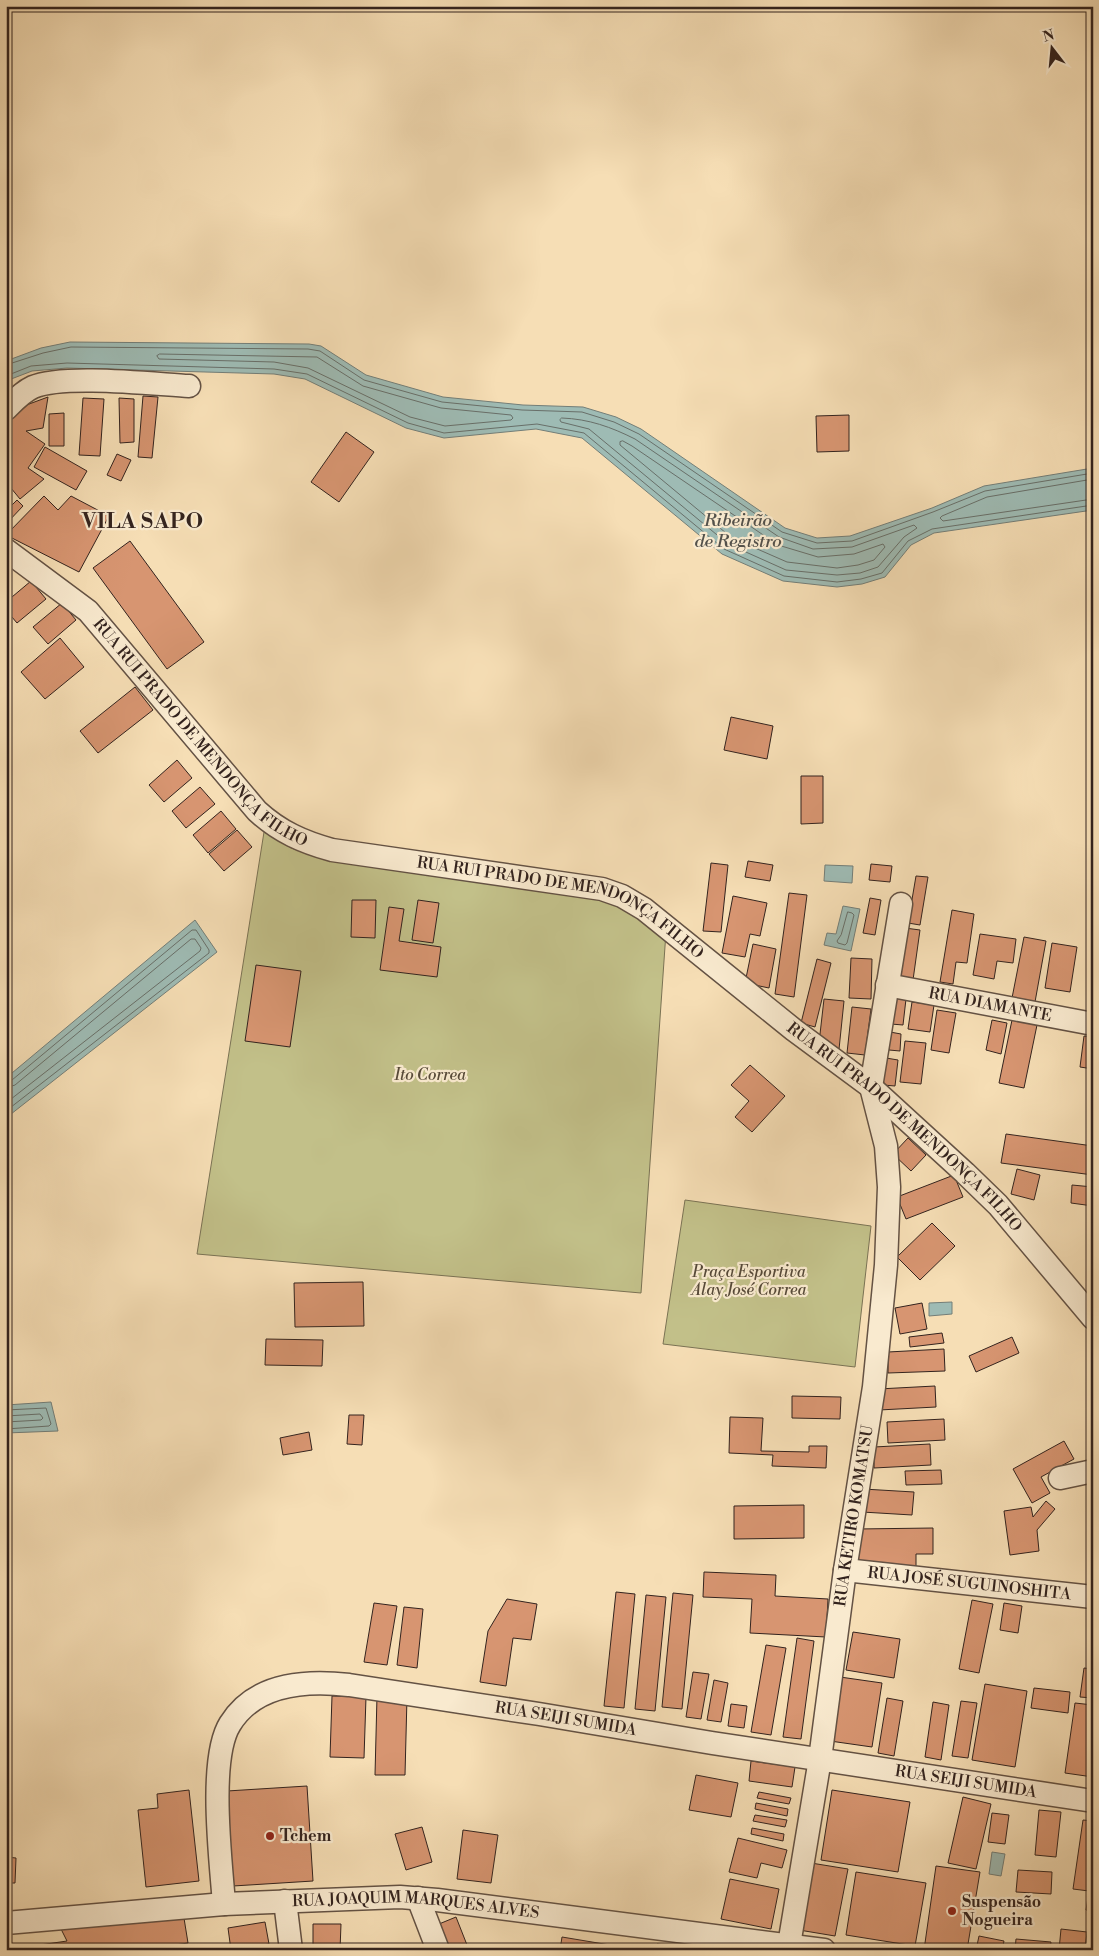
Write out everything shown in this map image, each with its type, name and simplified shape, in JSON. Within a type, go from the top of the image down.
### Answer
[{"type":"street","points":[[6,409],[22,394],[33,387],[57,382],[189,386]]},
{"type":"street","name":"RUA RUI PRADO DE MENDONÇA FILHO","points":[[6,550],[88,610],[257,812],[285,833],[309,844],[332,850],[602,889],[622,896],[664,923],[794,1030],[871,1087],[993,1200],[1093,1318]]},
{"type":"street","points":[[871,1087],[900,904]]},
{"type":"street","name":"RUA DIAMANTE","points":[[887,985],[1093,1024]]},
{"type":"street","name":"RUA KETIRO KOMATSU","points":[[789,1945],[820,1759],[845,1570],[874,1387],[886,1265],[889,1187],[886,1146],[871,1087]]},
{"type":"street","points":[[1060,1478],[1093,1471]]},
{"type":"street","name":"RUA JOSÉ SUGUINOSHITA","points":[[845,1570],[1093,1597]]},
{"type":"street","name":"RUA SEIJI SUMIDA","points":[[224,1904],[217,1783],[223,1742],[229,1725],[241,1710],[256,1699],[278,1689],[299,1684],[322,1682],[349,1685],[1093,1801]]},
{"type":"street","points":[[418,1898],[438,1950]]},
{"type":"street","name":"RUA JOAQUIM MARQUES ALVES","points":[[6,1923],[224,1904],[418,1898],[824,1950]]},
{"type":"street","points":[[285,1901],[291,1950]]},
{"type":"green space","name":"Ito Correa","points":[[264,832],[291,848],[327,860],[597,899],[623,907],[666,932],[641,1293],[197,1254]]},
{"type":"green space","name":"Praça Esportiva Alay José Correa","points":[[685,1200],[871,1226],[855,1367],[663,1344]]},
{"type":"water","name":"Ribeirão de Registro","points":[[70,342],[309,344],[321,346],[366,375],[443,397],[523,405],[583,407],[616,417],[641,429],[785,528],[817,538],[850,536],[932,508],[984,486],[1093,468],[1093,510],[934,533],[911,545],[885,577],[862,584],[837,587],[783,581],[722,554],[582,438],[536,429],[444,438],[406,428],[305,379],[274,374],[67,368],[32,371],[6,381],[6,361],[41,348]]},
{"type":"water","points":[[825,865],[853,866],[852,883],[824,881]]},
{"type":"water","points":[[843,906],[860,909],[851,951],[824,945],[827,933],[836,934]]},
{"type":"water","points":[[195,920],[217,952],[6,1118],[6,1078]]},
{"type":"water","points":[[952,1302],[952,1314],[929,1316],[929,1303]]},
{"type":"water","points":[[51,1402],[58,1431],[6,1433],[6,1405]]},
{"type":"water","points":[[992,1852],[1005,1854],[1001,1876],[989,1874]]},
{"type":"building","points":[[143,396],[158,397],[152,458],[138,457]]},
{"type":"building","points":[[48,397],[43,428],[26,431],[45,444],[28,468],[44,479],[20,499],[6,482],[6,419],[21,407]]},
{"type":"building","points":[[83,398],[104,399],[100,456],[79,455]]},
{"type":"building","points":[[119,398],[134,399],[134,442],[120,443]]},
{"type":"building","points":[[64,413],[64,446],[49,446],[49,414]]},
{"type":"building","points":[[849,415],[849,451],[817,452],[816,416]]},
{"type":"building","points":[[346,432],[374,452],[339,502],[311,482]]},
{"type":"building","points":[[45,447],[87,471],[76,490],[34,467]]},
{"type":"building","points":[[117,454],[131,460],[121,481],[107,475]]},
{"type":"building","points":[[44,496],[58,510],[71,496],[109,516],[79,572],[6,535]]},
{"type":"building","points":[[17,500],[23,506],[6,524],[6,511]]},
{"type":"building","points":[[130,541],[204,642],[167,669],[93,568]]},
{"type":"building","points":[[31,581],[46,599],[17,623],[6,610],[6,602]]},
{"type":"building","points":[[62,603],[76,620],[48,644],[33,627]]},
{"type":"building","points":[[60,638],[84,667],[45,699],[21,672]]},
{"type":"building","points":[[135,687],[153,710],[98,753],[80,731]]},
{"type":"building","points":[[731,717],[773,726],[767,759],[724,750]]},
{"type":"building","points":[[177,760],[192,778],[164,802],[149,785]]},
{"type":"building","points":[[801,776],[823,776],[823,823],[801,824]]},
{"type":"building","points":[[200,787],[215,804],[186,828],[172,811]]},
{"type":"building","points":[[221,811],[236,829],[208,853],[193,835]]},
{"type":"building","points":[[237,830],[252,847],[224,871],[209,854]]},
{"type":"building","points":[[748,861],[773,865],[770,881],[745,877]]},
{"type":"building","points":[[711,863],[728,865],[721,932],[703,931]]},
{"type":"building","points":[[871,864],[892,866],[890,882],[869,880]]},
{"type":"building","points":[[916,876],[928,877],[920,925],[908,923]]},
{"type":"building","points":[[789,893],[807,895],[794,997],[775,994]]},
{"type":"building","points":[[733,896],[767,903],[760,936],[750,934],[745,957],[722,953]]},
{"type":"building","points":[[870,898],[881,900],[875,935],[863,933]]},
{"type":"building","points":[[352,900],[376,900],[375,938],[351,937]]},
{"type":"building","points":[[418,900],[439,903],[433,943],[412,940]]},
{"type":"building","points":[[389,907],[404,909],[399,941],[441,947],[437,977],[380,970]]},
{"type":"building","points":[[952,910],[974,914],[967,963],[956,962],[953,984],[940,982]]},
{"type":"building","points":[[905,928],[920,930],[913,980],[898,978]]},
{"type":"building","points":[[980,934],[1016,939],[1013,963],[997,961],[994,979],[973,975]]},
{"type":"building","points":[[1024,937],[1046,941],[1035,1002],[1012,998]]},
{"type":"building","points":[[1052,943],[1077,947],[1070,992],[1045,988]]},
{"type":"building","points":[[753,944],[776,949],[769,988],[745,983]]},
{"type":"building","points":[[851,958],[872,959],[871,999],[849,998]]},
{"type":"building","points":[[817,959],[831,963],[815,1027],[801,1023]]},
{"type":"building","points":[[256,965],[301,971],[290,1047],[245,1041]]},
{"type":"building","points":[[894,998],[906,999],[903,1025],[891,1024]]},
{"type":"building","points":[[824,999],[844,1001],[838,1059],[819,1043]]},
{"type":"building","points":[[912,1002],[934,1005],[930,1032],[908,1029]]},
{"type":"building","points":[[852,1007],[871,1009],[865,1055],[847,1053]]},
{"type":"building","points":[[937,1010],[956,1013],[949,1053],[931,1050]]},
{"type":"building","points":[[992,1020],[1007,1023],[1001,1054],[986,1050]]},
{"type":"building","points":[[1012,1020],[1037,1025],[1024,1088],[999,1083]]},
{"type":"building","points":[[890,1032],[901,1034],[900,1051],[889,1050]]},
{"type":"building","points":[[1084,1036],[1093,1037],[1093,1069],[1080,1067]]},
{"type":"building","points":[[905,1041],[926,1043],[921,1084],[900,1082]]},
{"type":"building","points":[[886,1058],[898,1060],[895,1086],[883,1085]]},
{"type":"building","points":[[750,1065],[785,1096],[752,1132],[735,1117],[749,1101],[731,1085]]},
{"type":"building","points":[[1006,1134],[1093,1146],[1093,1175],[1001,1163]]},
{"type":"building","points":[[908,1138],[926,1155],[911,1171],[893,1154]]},
{"type":"building","points":[[1017,1169],[1040,1175],[1034,1200],[1011,1194]]},
{"type":"building","points":[[954,1175],[963,1197],[906,1219],[897,1197]]},
{"type":"building","points":[[1072,1185],[1093,1187],[1093,1206],[1071,1203]]},
{"type":"building","points":[[932,1223],[955,1246],[920,1280],[897,1257]]},
{"type":"building","points":[[363,1282],[364,1326],[295,1327],[294,1283]]},
{"type":"building","points":[[922,1303],[927,1329],[900,1334],[895,1308]]},
{"type":"building","points":[[942,1333],[944,1343],[910,1347],[909,1337]]},
{"type":"building","points":[[1012,1337],[1019,1353],[976,1372],[969,1356]]},
{"type":"building","points":[[266,1339],[323,1340],[322,1366],[265,1365]]},
{"type":"building","points":[[944,1349],[945,1371],[888,1373],[888,1352]]},
{"type":"building","points":[[935,1386],[936,1407],[879,1410],[878,1389]]},
{"type":"building","points":[[792,1396],[841,1397],[840,1419],[792,1418]]},
{"type":"building","points":[[349,1415],[364,1415],[362,1445],[347,1444]]},
{"type":"building","points":[[730,1417],[763,1418],[761,1451],[809,1452],[809,1446],[827,1446],[826,1468],[772,1466],[773,1455],[729,1453]]},
{"type":"building","points":[[944,1419],[945,1440],[888,1443],[887,1422]]},
{"type":"building","points":[[309,1432],[312,1450],[283,1455],[280,1438]]},
{"type":"building","points":[[1064,1441],[1074,1459],[1041,1477],[1050,1493],[1032,1503],[1013,1469]]},
{"type":"building","points":[[930,1444],[931,1465],[874,1468],[874,1447]]},
{"type":"building","points":[[941,1470],[942,1484],[906,1485],[905,1471]]},
{"type":"building","points":[[863,1489],[914,1492],[912,1515],[862,1512]]},
{"type":"building","points":[[1046,1501],[1055,1509],[1037,1530],[1039,1551],[1010,1555],[1004,1511],[1031,1507],[1033,1517]]},
{"type":"building","points":[[804,1505],[804,1538],[734,1539],[734,1506]]},
{"type":"building","points":[[933,1528],[933,1554],[916,1554],[916,1571],[857,1563],[857,1529]]},
{"type":"building","points":[[704,1572],[776,1575],[775,1596],[828,1599],[826,1637],[750,1633],[752,1599],[703,1597]]},
{"type":"building","points":[[616,1592],[635,1594],[624,1708],[604,1706]]},
{"type":"building","points":[[673,1593],[693,1595],[682,1709],[662,1707]]},
{"type":"building","points":[[646,1595],[666,1597],[655,1711],[635,1709]]},
{"type":"building","points":[[507,1599],[537,1604],[531,1640],[513,1638],[506,1686],[480,1682],[488,1631]]},
{"type":"building","points":[[972,1600],[993,1604],[979,1673],[959,1669]]},
{"type":"building","points":[[374,1603],[397,1606],[387,1665],[364,1662]]},
{"type":"building","points":[[1004,1603],[1022,1606],[1018,1633],[1000,1630]]},
{"type":"building","points":[[404,1607],[423,1609],[417,1668],[397,1665]]},
{"type":"building","points":[[853,1632],[900,1639],[894,1678],[846,1670]]},
{"type":"building","points":[[797,1638],[814,1641],[801,1739],[783,1737]]},
{"type":"building","points":[[766,1645],[786,1648],[771,1735],[751,1732]]},
{"type":"building","points":[[1084,1668],[1093,1669],[1093,1698],[1080,1697]]},
{"type":"building","points":[[693,1672],[709,1674],[701,1719],[686,1717]]},
{"type":"building","points":[[840,1677],[882,1683],[872,1747],[830,1741]]},
{"type":"building","points":[[714,1680],[728,1683],[721,1722],[707,1720]]},
{"type":"building","points":[[985,1684],[1027,1691],[1015,1767],[972,1760]]},
{"type":"building","points":[[1034,1688],[1070,1692],[1068,1713],[1031,1708]]},
{"type":"building","points":[[332,1696],[366,1697],[364,1758],[330,1757]]},
{"type":"building","points":[[377,1696],[407,1697],[405,1775],[375,1775]]},
{"type":"building","points":[[887,1698],[903,1701],[894,1756],[878,1753]]},
{"type":"building","points":[[961,1701],[977,1703],[968,1758],[952,1756]]},
{"type":"building","points":[[933,1702],[949,1705],[941,1760],[925,1757]]},
{"type":"building","points":[[1075,1703],[1093,1705],[1093,1777],[1065,1773]]},
{"type":"building","points":[[731,1704],[747,1706],[744,1728],[728,1726]]},
{"type":"building","points":[[751,1761],[795,1767],[792,1787],[749,1781]]},
{"type":"building","points":[[696,1775],[738,1783],[731,1817],[689,1810]]},
{"type":"building","name":"Tchem","points":[[307,1786],[313,1881],[233,1886],[227,1791]]},
{"type":"building","points":[[189,1790],[199,1881],[146,1887],[138,1810],[158,1808],[157,1794]]},
{"type":"building","points":[[832,1790],[910,1802],[898,1872],[821,1860]]},
{"type":"building","points":[[759,1792],[791,1798],[789,1804],[757,1798]]},
{"type":"building","points":[[963,1797],[991,1804],[976,1869],[948,1863]]},
{"type":"building","points":[[756,1803],[788,1809],[787,1816],[755,1809]]},
{"type":"building","points":[[1039,1810],[1061,1812],[1056,1857],[1035,1855]]},
{"type":"building","points":[[992,1813],[1009,1815],[1005,1844],[988,1842]]},
{"type":"building","points":[[755,1815],[787,1820],[785,1827],[753,1821]]},
{"type":"building","points":[[1083,1820],[1093,1821],[1093,1911],[1086,1910],[1089,1891],[1073,1889]]},
{"type":"building","points":[[422,1827],[432,1862],[406,1870],[395,1834]]},
{"type":"building","points":[[752,1828],[784,1834],[783,1841],[751,1834]]},
{"type":"building","points":[[463,1830],[498,1835],[491,1883],[457,1879]]},
{"type":"building","points":[[738,1838],[787,1850],[782,1868],[761,1863],[757,1878],[729,1872]]},
{"type":"building","points":[[6,1857],[16,1858],[15,1883],[6,1883]]},
{"type":"building","points":[[811,1863],[848,1869],[835,1936],[799,1930]]},
{"type":"building","name":"Suspensão Nogueira","points":[[936,1866],[980,1872],[967,1950],[924,1950]]},
{"type":"building","points":[[1018,1870],[1052,1872],[1051,1894],[1016,1892]]},
{"type":"building","points":[[856,1872],[926,1883],[915,1946],[846,1935]]},
{"type":"building","points":[[730,1879],[779,1889],[771,1929],[721,1919]]},
{"type":"building","points":[[183,1912],[188,1943],[141,1950],[26,1950],[26,1947],[67,1941],[61,1929]]},
{"type":"building","points":[[456,1917],[469,1950],[449,1950],[439,1924]]},
{"type":"building","points":[[265,1922],[269,1944],[231,1950],[228,1928]]},
{"type":"building","points":[[313,1924],[341,1924],[340,1950],[313,1950]]},
{"type":"building","points":[[1061,1929],[1087,1932],[1085,1950],[1059,1950]]},
{"type":"building","points":[[979,1936],[1004,1941],[1002,1950],[976,1950]]},
{"type":"building","points":[[562,1937],[628,1948],[628,1950],[560,1950]]},
{"type":"building","points":[[1016,1939],[1051,1942],[1050,1950],[1015,1950]]},
{"type":"building","points":[[657,1944],[679,1947],[703,1950],[656,1950]]},
{"type":"place","name":"Tchem","points":[[270,1836]]},
{"type":"place","name":"Suspensão Nogueira","points":[[952,1911]]},
{"type":"district","name":"VILA SAPO","points":[[143,522]]}]
